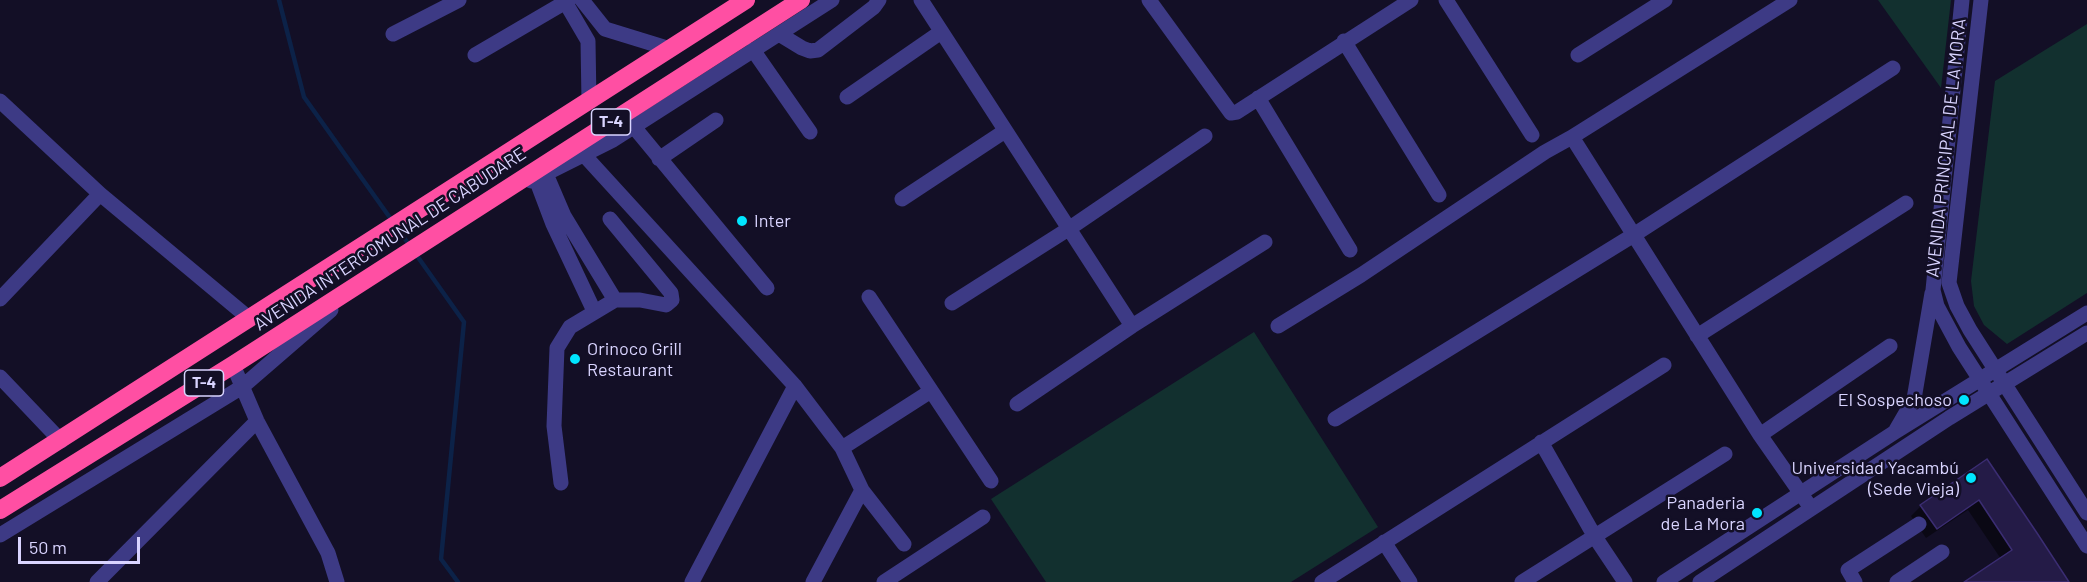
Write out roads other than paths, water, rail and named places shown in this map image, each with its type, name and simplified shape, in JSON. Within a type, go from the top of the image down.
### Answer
[{"type":"highway","name":"AVENIDA INTERCOMUNAL DE CABUDARE","points":[[0,478],[746,0]]},
{"type":"highway","name":"AVENIDA INTERCOMUNAL DE CABUDARE","points":[[0,510],[233,365],[801,0]]},
{"type":"street","points":[[393,34],[459,0]]},
{"type":"street","points":[[582,0],[605,29],[670,49]]},
{"type":"street","points":[[488,201],[585,156],[832,0]]},
{"type":"street","points":[[778,34],[801,48],[810,51],[818,50],[874,8],[879,0]]},
{"type":"street","points":[[921,0],[1132,326]]},
{"type":"street","points":[[1149,0],[1227,110],[1237,112],[1411,0]]},
{"type":"street","points":[[1446,0],[1532,135]]},
{"type":"street","points":[[1578,55],[1665,0]]},
{"type":"street","points":[[1278,326],[1361,275],[1545,152],[1790,0]]},
{"type":"street","name":"AVENIDA PRINCIPAL DE LA MORA","points":[[1962,0],[1933,290],[1937,306],[1978,380],[2087,546]]},
{"type":"street","name":"AVENIDA PRINCIPAL DE LA MORA","points":[[1981,0],[1949,283],[1957,306],[1994,370],[2087,513]]},
{"type":"street","points":[[475,55],[567,1],[588,41],[589,102]]},
{"type":"street","points":[[588,41],[605,29]]},
{"type":"street","points":[[847,97],[941,32]]},
{"type":"street","points":[[1344,41],[1439,195]]},
{"type":"street","points":[[753,50],[810,132]]},
{"type":"street","points":[[1335,419],[1632,236],[1893,68]]},
{"type":"street","points":[[1258,98],[1350,250]]},
{"type":"street","points":[[0,101],[100,194],[250,319]]},
{"type":"street","points":[[659,159],[716,120]]},
{"type":"street","points":[[634,127],[767,288]]},
{"type":"street","points":[[902,199],[1005,131]]},
{"type":"street","points":[[952,303],[1070,228],[1205,136]]},
{"type":"street","points":[[1572,137],[1632,236],[1760,435],[1811,508]]},
{"type":"street","points":[[585,156],[795,386],[843,448],[862,490],[904,544]]},
{"type":"street","points":[[541,176],[615,300]]},
{"type":"street","points":[[541,176],[553,224],[594,311]]},
{"type":"street","points":[[0,298],[100,194]]},
{"type":"street","points":[[1697,336],[1906,203]]},
{"type":"street","points":[[561,483],[554,426],[557,348],[570,327],[615,300],[640,300],[666,305],[671,302],[672,295],[610,219]]},
{"type":"street","points":[[1017,404],[1132,326],[1265,242]]},
{"type":"street","points":[[0,536],[242,387],[372,274]]},
{"type":"street","points":[[1895,432],[1914,399],[1933,290]]},
{"type":"street","points":[[869,297],[992,482]]},
{"type":"street","points":[[1664,582],[1895,432],[2087,313]]},
{"type":"street","points":[[1700,582],[1811,508],[2087,333]]},
{"type":"street","points":[[1760,435],[1890,346]]},
{"type":"street","points":[[233,365],[256,421],[328,553],[337,582]]},
{"type":"street","points":[[1322,582],[1664,365]]},
{"type":"street","points":[[0,376],[61,441]]},
{"type":"street","points":[[692,582],[795,386]]},
{"type":"street","points":[[843,448],[931,391]]},
{"type":"street","points":[[97,582],[256,421]]},
{"type":"street","points":[[1540,442],[1595,537],[1625,582]]},
{"type":"street","points":[[1522,582],[1725,454]]},
{"type":"street","points":[[813,582],[862,490]]},
{"type":"street","points":[[884,582],[984,517]]},
{"type":"street","points":[[1855,582],[1848,570],[1919,524]]},
{"type":"street","points":[[1384,542],[1410,582]]},
{"type":"street","points":[[1897,582],[1942,552]]},
{"type":"waterway","points":[[279,0],[304,97],[393,222]]},
{"type":"waterway","points":[[397,228],[410,246]]},
{"type":"waterway","points":[[415,253],[464,322],[441,559],[458,582]]},
{"type":"place","name":"Inter","points":[[742,221]]},
{"type":"place","name":"Orinoco Grill Restaurant","points":[[575,359]]},
{"type":"place","name":"El Sospechoso","points":[[1964,400]]},
{"type":"place","name":"Universidad Yacambú (Sede Vieja)","points":[[1971,478]]},
{"type":"place","name":"Panaderia de La Mora","points":[[1757,513]]}]
